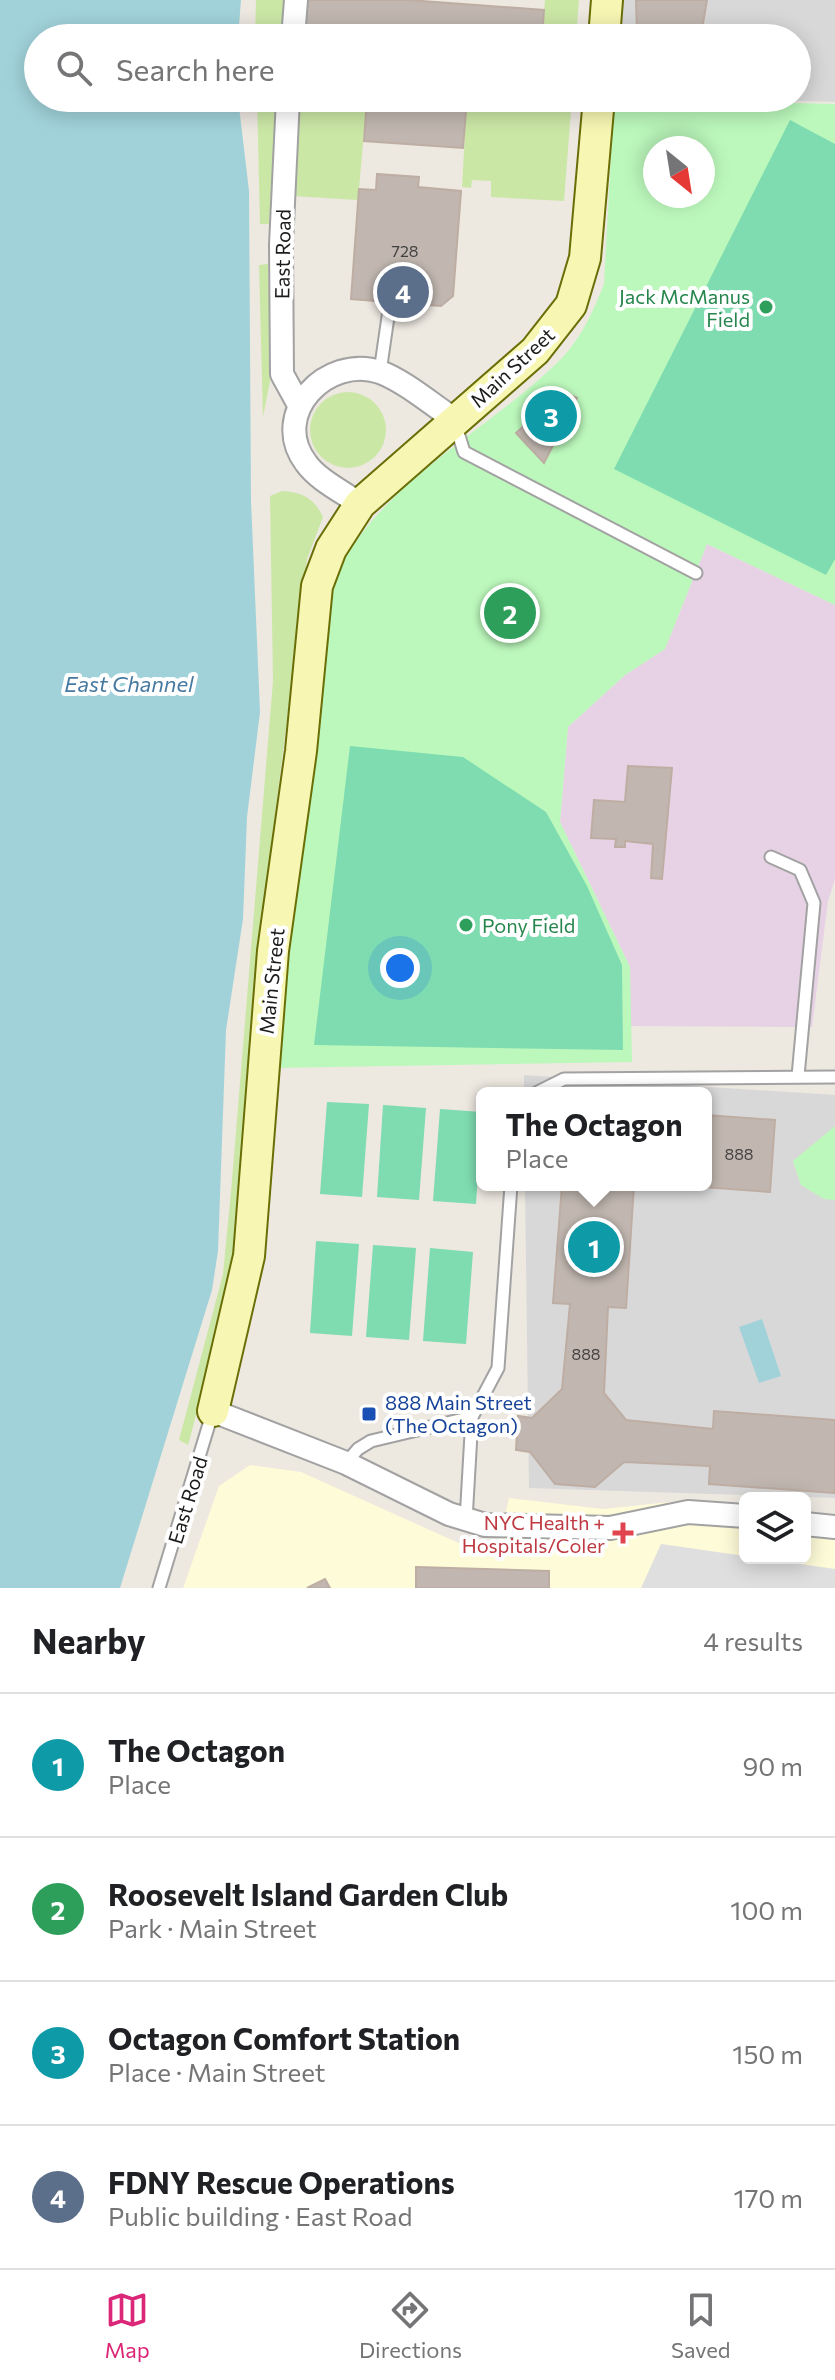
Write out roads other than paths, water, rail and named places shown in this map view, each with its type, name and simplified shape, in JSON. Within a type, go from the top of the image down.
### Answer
[{"type":"street","points":[[294,24],[296,0]]},
{"type":"street","points":[[605,24],[607,0]]},
{"type":"street","name":"East Road","points":[[287,112],[281,245],[282,374],[299,405],[294,429],[306,463],[360,504]]},
{"type":"street","name":"Main Street","points":[[213,1411],[249,1256],[270,982],[304,726],[317,586],[331,549],[360,504],[535,351],[556,327],[576,293],[585,258],[598,112]]},
{"type":"street","points":[[299,405],[316,384],[338,372],[362,369],[380,372],[454,419]]},
{"type":"street","points":[[213,1411],[346,1463],[465,1520],[495,1526],[610,1528],[688,1512],[739,1516]]},
{"type":"street","points":[[811,1525],[835,1527]]},
{"type":"lane","points":[[380,372],[389,310]]},
{"type":"lane","points":[[454,419],[464,452],[696,573]]},
{"type":"lane","points":[[771,857],[800,870],[814,903],[798,1076]]},
{"type":"lane","points":[[548,1087],[564,1079],[835,1077]]},
{"type":"lane","points":[[465,1520],[472,1417],[498,1368],[511,1191]]},
{"type":"lane","name":"East Road","points":[[159,1588],[213,1411]]},
{"type":"lane","points":[[346,1463],[358,1449],[371,1441],[472,1417]]},
{"type":"water","name":"East Channel","points":[[0,0],[241,0],[239,24],[24,24],[24,112],[240,112],[249,191],[251,501],[260,712],[247,817],[243,919],[226,1030],[218,1251],[212,1290],[120,1588],[0,1588]]},
{"type":"water","points":[[762,1319],[781,1376],[759,1383],[739,1327]]},
{"type":"place","name":"FDNY Rescue Operations","points":[[403,292]]},
{"type":"place","name":"Jack McManus Field","points":[[766,307]]},
{"type":"place","name":"Octagon Comfort Station","points":[[551,416]]},
{"type":"place","name":"Roosevelt Island Garden Club","points":[[510,613]]},
{"type":"place","name":"Pony Field","points":[[466,925]]},
{"type":"place","name":"The Octagon","points":[[594,1247]]},
{"type":"place","name":"888 Main Street (The Octagon)","points":[[369,1414]]},
{"type":"place","name":"NYC Health + Hospitals/Coler","points":[[623,1533]]}]
